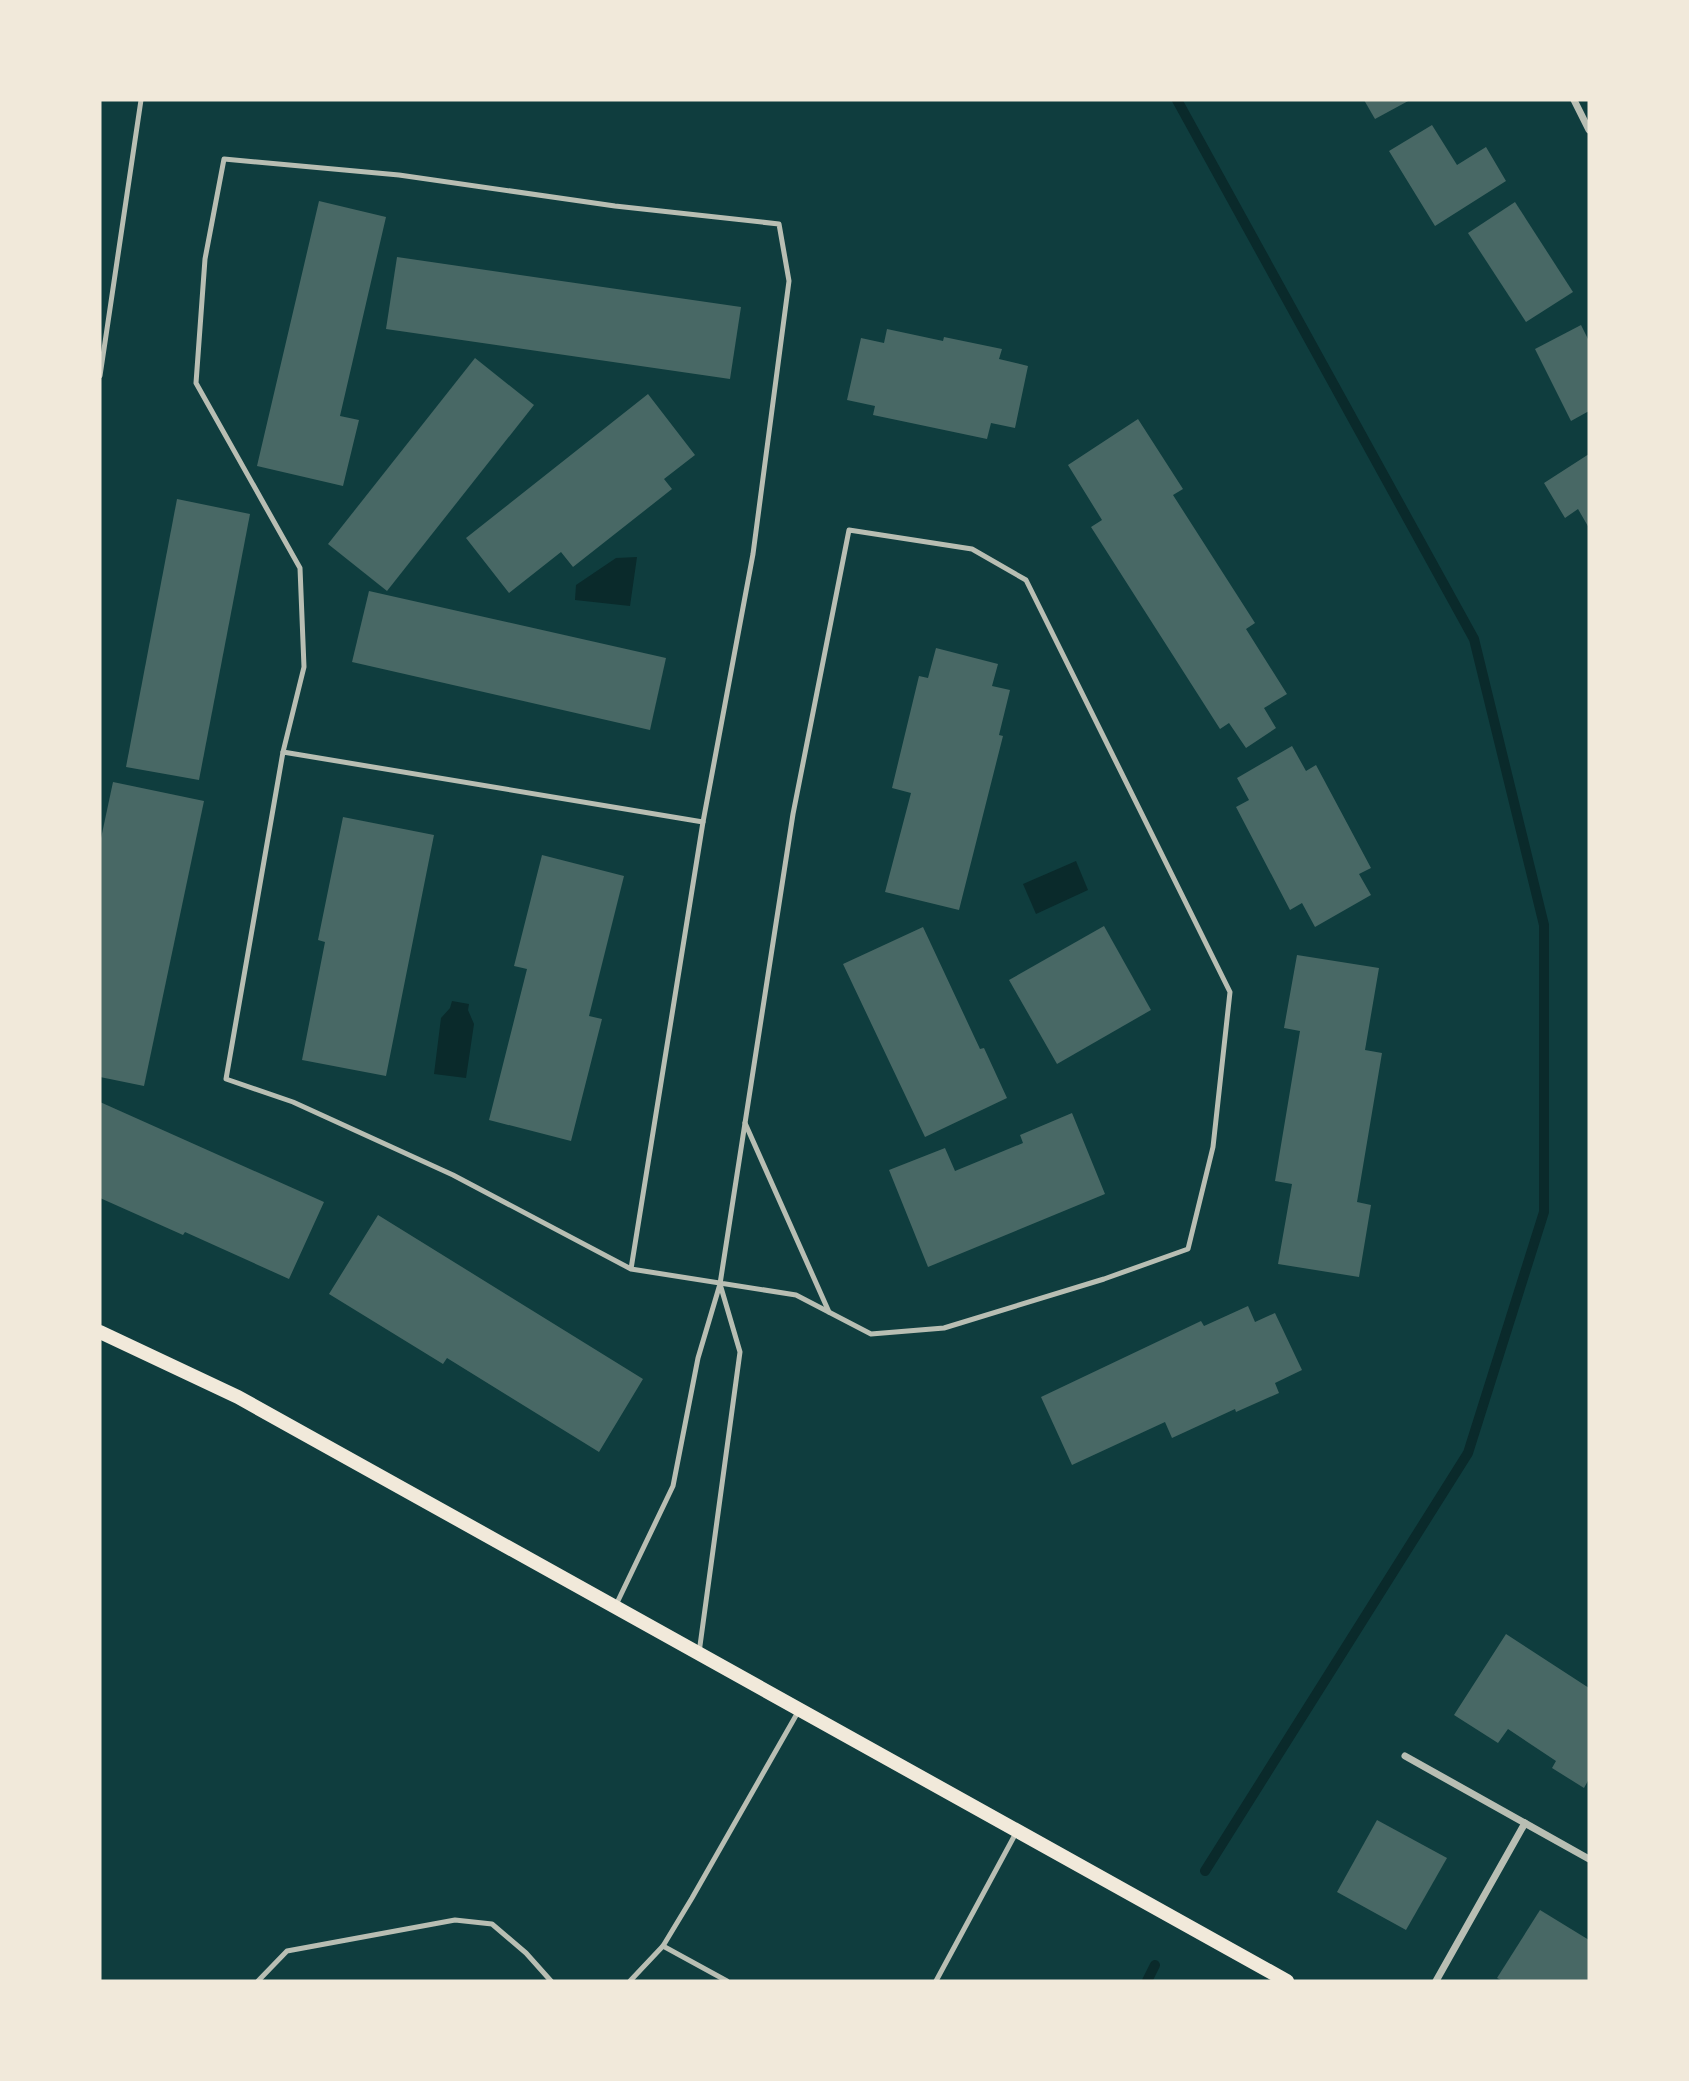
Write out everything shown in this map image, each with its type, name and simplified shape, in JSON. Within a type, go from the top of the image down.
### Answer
[{"type":"main road","points":[[100,1332],[238,1397],[1287,1981]]},
{"type":"street","points":[[1574,100],[1589,130]]},
{"type":"street","points":[[1405,1756],[1589,1859]]},
{"type":"street","points":[[1437,1981],[1525,1823]]},
{"type":"lane","points":[[100,376],[141,100]]},
{"type":"lane","points":[[615,1608],[673,1486],[698,1358],[720,1284],[793,814],[849,530],[972,549],[1026,580],[1230,992],[1213,1147],[1188,1250],[944,1328],[871,1334],[796,1295],[720,1284],[631,1269],[453,1175],[293,1102],[226,1079],[283,752],[304,667],[300,568],[196,383],[205,259],[224,159],[399,175],[615,206],[779,224],[789,281],[753,554],[704,822],[631,1269]]},
{"type":"lane","points":[[283,752],[704,822]]},
{"type":"lane","points":[[745,1123],[830,1313]]},
{"type":"lane","points":[[699,1654],[740,1352],[720,1284]]},
{"type":"lane","points":[[629,1981],[663,1946],[799,1709]]},
{"type":"lane","points":[[936,1981],[1017,1830]]},
{"type":"lane","points":[[258,1981],[287,1951],[455,1920],[492,1924],[526,1953],[551,1981]]},
{"type":"lane","points":[[663,1946],[727,1981]]},
{"type":"water","points":[[637,557],[630,606],[575,600],[576,585],[616,558]]},
{"type":"water","points":[[1076,861],[1088,890],[1036,914],[1023,884]]},
{"type":"water","points":[[452,1001],[469,1004],[468,1010],[474,1024],[466,1078],[434,1074],[441,1018],[450,1008]]},
{"type":"building","points":[[1364,100],[1410,100],[1375,119]]},
{"type":"building","points":[[1432,125],[1457,165],[1486,147],[1506,181],[1435,226],[1389,151]]},
{"type":"building","points":[[319,201],[386,217],[340,416],[359,420],[343,486],[257,466]]},
{"type":"building","points":[[1515,202],[1573,292],[1526,322],[1468,233]]},
{"type":"building","points":[[397,257],[741,307],[730,379],[386,329]]},
{"type":"building","points":[[1581,325],[1589,341],[1589,411],[1571,421],[1535,349]]},
{"type":"building","points":[[887,329],[943,341],[944,337],[1002,349],[999,359],[1028,366],[1015,428],[991,423],[987,439],[873,415],[875,406],[847,400],[861,338],[884,343]]},
{"type":"building","points":[[475,358],[534,405],[387,591],[328,544]]},
{"type":"building","points":[[648,394],[695,455],[664,479],[672,489],[573,567],[561,552],[509,593],[466,538]]},
{"type":"building","points":[[1138,419],[1183,489],[1173,495],[1255,623],[1246,629],[1287,694],[1264,708],[1276,728],[1246,748],[1229,723],[1220,729],[1091,527],[1102,520],[1068,465]]},
{"type":"building","points":[[1589,454],[1589,528],[1578,509],[1565,518],[1544,483]]},
{"type":"building","points":[[177,499],[250,514],[199,780],[126,767]]},
{"type":"building","points":[[369,591],[666,658],[650,730],[352,662]]},
{"type":"building","points":[[936,648],[998,664],[992,686],[1010,690],[999,735],[1003,736],[959,910],[885,892],[911,793],[892,788],[919,676],[928,678]]},
{"type":"building","points":[[1292,746],[1306,771],[1316,765],[1371,868],[1359,874],[1371,895],[1315,927],[1302,903],[1290,910],[1236,807],[1249,800],[1237,778]]},
{"type":"building","points":[[113,782],[204,801],[144,1086],[100,1077],[100,843]]},
{"type":"building","points":[[343,817],[434,835],[386,1076],[302,1060],[325,942],[318,940]]},
{"type":"building","points":[[542,855],[624,876],[589,1016],[602,1019],[571,1141],[489,1120],[527,969],[514,966]]},
{"type":"building","points":[[1104,926],[1151,1010],[1057,1064],[1009,980]]},
{"type":"building","points":[[923,927],[980,1049],[984,1048],[1007,1098],[925,1137],[843,964]]},
{"type":"building","points":[[1297,955],[1379,968],[1365,1050],[1382,1053],[1357,1202],[1371,1205],[1359,1277],[1278,1264],[1292,1184],[1275,1181],[1300,1031],[1284,1028]]},
{"type":"building","points":[[100,1102],[324,1202],[289,1279],[185,1232],[183,1235],[100,1198]]},
{"type":"building","points":[[1072,1113],[1105,1194],[928,1267],[889,1170],[945,1148],[955,1171],[1023,1143],[1020,1135]]},
{"type":"building","points":[[378,1215],[643,1379],[599,1452],[447,1358],[443,1364],[329,1294]]},
{"type":"building","points":[[1248,1306],[1255,1322],[1275,1313],[1302,1370],[1275,1383],[1279,1393],[1236,1412],[1235,1409],[1172,1438],[1165,1422],[1072,1465],[1041,1397],[1201,1321],[1204,1326]]},
{"type":"building","points":[[1506,1634],[1589,1688],[1589,1779],[1584,1788],[1552,1768],[1556,1761],[1508,1729],[1498,1743],[1454,1715]]},
{"type":"building","points":[[1377,1820],[1447,1858],[1406,1930],[1337,1892]]},
{"type":"building","points":[[1540,1910],[1589,1940],[1589,1981],[1503,1981],[1497,1978]]},
{"type":"waterway","points":[[1177,100],[1474,639],[1544,925],[1544,1212],[1468,1453],[1205,1871]]},
{"type":"waterway","points":[[1147,1981],[1155,1965]]}]
